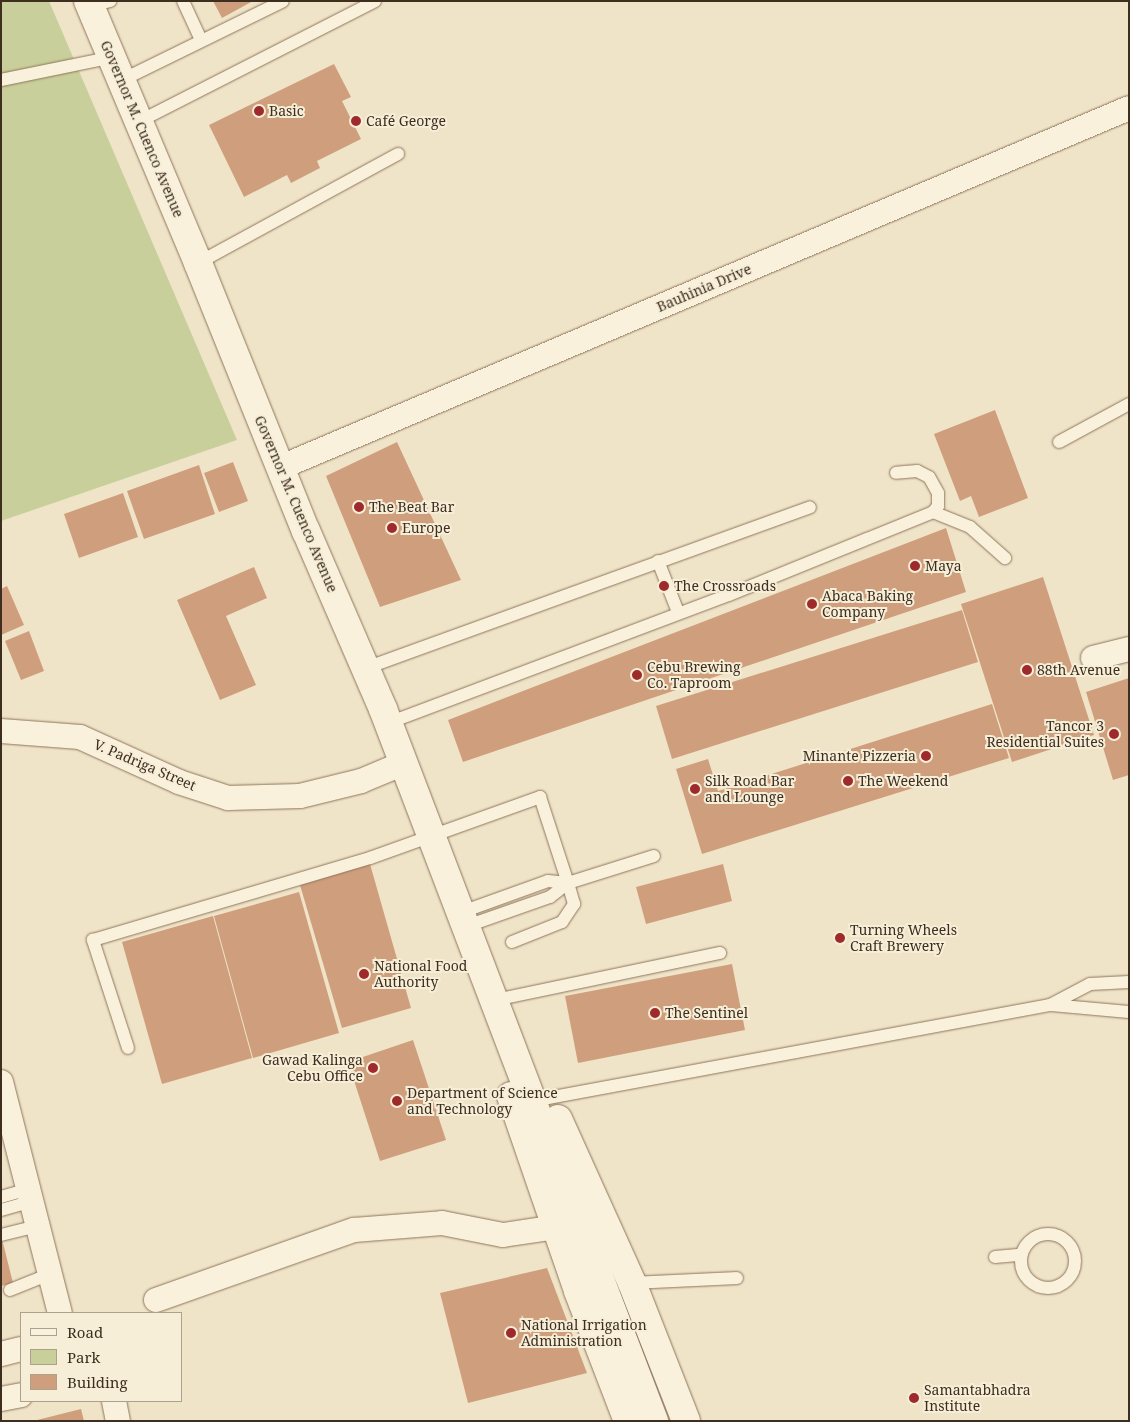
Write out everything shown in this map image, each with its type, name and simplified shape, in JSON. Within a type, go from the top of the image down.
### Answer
[{"type":"main road","name":"Governor M. Cuenco Avenue","points":[[96,3],[138,122],[198,263],[279,468],[366,668],[404,763],[654,1421]]},
{"type":"main road","name":"Governor M. Cuenco Avenue","points":[[497,1004],[521,1034],[632,1283],[686,1421]]},
{"type":"main road","name":"Governor M. Cuenco Avenue","points":[[497,1004],[493,1046],[628,1421]]},
{"type":"street","name":"Bauhinia Drive","points":[[279,468],[1129,108]]},
{"type":"street","points":[[1093,658],[1129,649]]},
{"type":"street","name":"V. Padriga Street","points":[[1,731],[80,737],[179,782],[228,798],[300,796],[361,781],[404,763]]},
{"type":"street","points":[[1,1082],[60,1312]]},
{"type":"street","points":[[156,1300],[354,1230],[442,1223],[503,1235],[557,1227]]},
{"type":"street","points":[[1,1354],[20,1349]]},
{"type":"street","points":[[1,1399],[20,1394]]},
{"type":"street","points":[[114,1402],[118,1421]]},
{"type":"lane","points":[[183,1],[200,40]]},
{"type":"lane","points":[[1,80],[118,69],[200,40],[283,1]]},
{"type":"lane","points":[[138,122],[358,5],[376,1]]},
{"type":"lane","points":[[198,263],[398,154]]},
{"type":"lane","points":[[1058,442],[1129,404]]},
{"type":"lane","points":[[388,723],[933,512],[938,506],[938,493],[929,477],[917,471],[896,473]]},
{"type":"lane","points":[[366,668],[658,561],[810,508]]},
{"type":"lane","points":[[933,512],[970,527],[1005,558]]},
{"type":"lane","points":[[658,561],[678,612]]},
{"type":"lane","points":[[128,1048],[93,940],[432,836],[481,815],[540,797],[574,904],[562,922],[512,942]]},
{"type":"lane","points":[[464,919],[550,897],[568,883],[654,856]]},
{"type":"lane","points":[[497,1004],[720,953]]},
{"type":"lane","points":[[1050,1005],[1090,984],[1129,982]]},
{"type":"lane","points":[[548,1098],[582,1089],[1050,1005],[1129,1012]]},
{"type":"lane","points":[[1,1197],[30,1195]]},
{"type":"lane","points":[[1,1210],[30,1195]]},
{"type":"lane","points":[[1,1235],[38,1226]]},
{"type":"lane","points":[[1050,1233],[1063,1237],[1072,1247],[1075,1260],[1068,1278],[1052,1288],[1039,1287],[1028,1280],[1020,1255],[1026,1243],[1037,1235],[1050,1233]]},
{"type":"lane","points":[[994,1257],[1020,1255]]},
{"type":"lane","points":[[10,1290],[50,1274]]},
{"type":"lane","points":[[632,1283],[737,1278]]},
{"type":"green space","points":[[1,1],[49,1],[237,440],[1,521]]},
{"type":"building","points":[[213,1],[253,1],[222,18]]},
{"type":"building","points":[[334,64],[351,97],[342,101],[361,139],[317,161],[320,168],[291,183],[287,175],[244,197],[209,125]]},
{"type":"building","points":[[995,410],[1028,498],[979,517],[971,496],[960,501],[934,434]]},
{"type":"building","name":"Europe","points":[[397,442],[461,580],[380,607],[326,476]]},
{"type":"building","points":[[233,462],[248,501],[219,512],[204,473]]},
{"type":"building","points":[[199,465],[215,514],[144,539],[127,491]]},
{"type":"building","points":[[123,493],[138,537],[79,558],[64,514]]},
{"type":"building","points":[[946,528],[966,592],[463,762],[448,720]]},
{"type":"building","points":[[254,567],[267,598],[226,616],[256,685],[220,700],[177,600]]},
{"type":"building","name":"88th Avenue","points":[[1043,577],[1094,735],[1012,762],[961,604]]},
{"type":"building","points":[[7,586],[24,625],[1,635],[1,589]]},
{"type":"building","points":[[962,610],[978,662],[672,759],[656,706]]},
{"type":"building","points":[[29,631],[44,671],[21,680],[5,641]]},
{"type":"building","name":"Tancor 3 Residential Suites","points":[[1129,678],[1129,775],[1113,780],[1086,692]]},
{"type":"building","points":[[992,704],[1009,758],[702,854],[676,769],[708,759],[718,791]]},
{"type":"building","name":"National Food Authority","points":[[370,864],[411,1008],[342,1028],[300,885]]},
{"type":"building","points":[[723,864],[732,901],[646,924],[636,887]]},
{"type":"building","points":[[299,892],[339,1033],[253,1058],[214,916]]},
{"type":"building","points":[[213,916],[252,1058],[162,1084],[122,942]]},
{"type":"building","name":"The Sentinel","points":[[732,964],[745,1030],[578,1063],[565,996]]},
{"type":"building","name":"Department of Science and Technology","points":[[413,1040],[446,1140],[380,1161],[348,1062]]},
{"type":"building","points":[[1,1235],[13,1283],[1,1286]]},
{"type":"building","name":"National Irrigation Administration","points":[[547,1268],[587,1373],[468,1403],[440,1293]]},
{"type":"building","points":[[81,1409],[84,1421],[37,1420]]},
{"type":"place","name":"Basic","points":[[259,111]]},
{"type":"place","name":"Café George","points":[[356,121]]},
{"type":"place","name":"The Beat Bar","points":[[359,507]]},
{"type":"place","name":"Europe","points":[[392,528]]},
{"type":"place","name":"Maya","points":[[915,566]]},
{"type":"place","name":"The Crossroads","points":[[664,586]]},
{"type":"place","name":"Abaca Baking Company","points":[[812,604]]},
{"type":"place","name":"88th Avenue","points":[[1027,670]]},
{"type":"place","name":"Cebu Brewing Co. Taproom","points":[[637,675]]},
{"type":"place","name":"Tancor 3 Residential Suites","points":[[1114,734]]},
{"type":"place","name":"Minante Pizzeria","points":[[926,756]]},
{"type":"place","name":"The Weekend","points":[[848,781]]},
{"type":"place","name":"Silk Road Bar and Lounge","points":[[695,789]]},
{"type":"place","name":"Turning Wheels Craft Brewery","points":[[840,938]]},
{"type":"place","name":"National Food Authority","points":[[364,974]]},
{"type":"place","name":"The Sentinel","points":[[655,1013]]},
{"type":"place","name":"Gawad Kalinga Cebu Office","points":[[373,1068]]},
{"type":"place","name":"Department of Science and Technology","points":[[397,1101]]},
{"type":"place","name":"National Irrigation Administration","points":[[511,1333]]},
{"type":"place","name":"Samantabhadra Institute","points":[[914,1398]]}]
